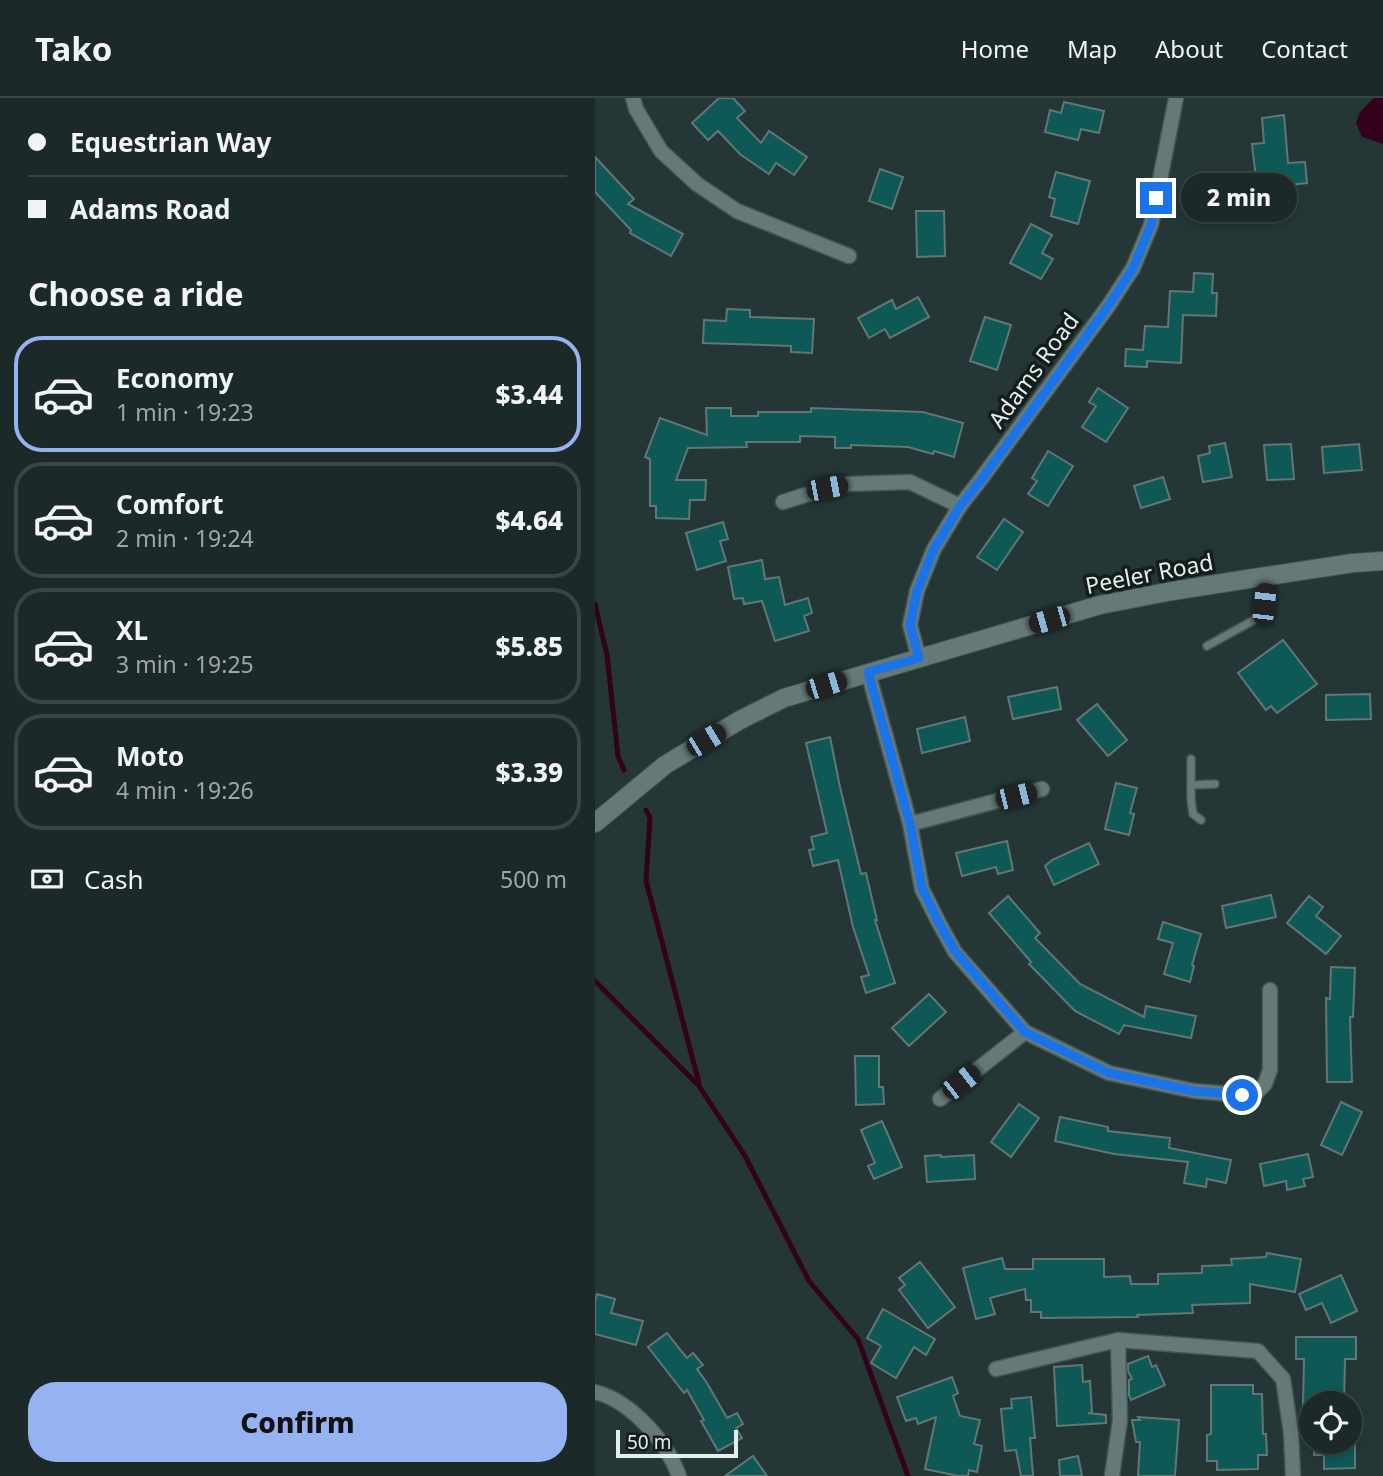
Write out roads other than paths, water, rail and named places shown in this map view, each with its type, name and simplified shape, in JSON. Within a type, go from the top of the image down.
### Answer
[{"type":"street","points":[[633,98],[636,109],[661,151],[697,184],[737,211],[849,256]]},
{"type":"street","name":"Adams Road","points":[[919,658],[910,625],[917,591],[934,549],[960,506],[1109,305],[1133,268],[1151,225],[1175,98]]},
{"type":"street","points":[[783,502],[848,484],[910,482],[960,506]]},
{"type":"street","name":"Peeler Road","points":[[596,818],[665,765],[740,720],[784,698],[1100,605],[1267,576],[1383,561]]},
{"type":"street","points":[[868,672],[910,824],[922,888],[955,951],[1025,1032],[1109,1073],[1194,1091],[1242,1095],[1258,1091],[1265,1084],[1270,1070],[1270,990]]},
{"type":"street","points":[[910,824],[1042,789]]},
{"type":"street","points":[[940,1099],[1025,1032]]},
{"type":"street","points":[[1112,1476],[1121,1420],[1118,1340]]},
{"type":"street","points":[[996,1368],[1118,1340],[1258,1350],[1283,1380],[1291,1433],[1293,1476]]},
{"type":"street","points":[[595,1392],[627,1407],[655,1434],[679,1476]]},
{"type":"lane","points":[[1207,646],[1254,620],[1264,604],[1267,576]]},
{"type":"lane","points":[[1191,759],[1193,814],[1201,820]]},
{"type":"lane","points":[[1191,785],[1215,784]]},
{"type":"waterway","points":[[595,604],[607,655],[618,756],[624,770]]},
{"type":"waterway","points":[[646,810],[650,818],[646,881],[699,1083]]},
{"type":"waterway","points":[[595,981],[699,1086],[745,1156],[809,1281],[858,1339],[908,1476]]}]
